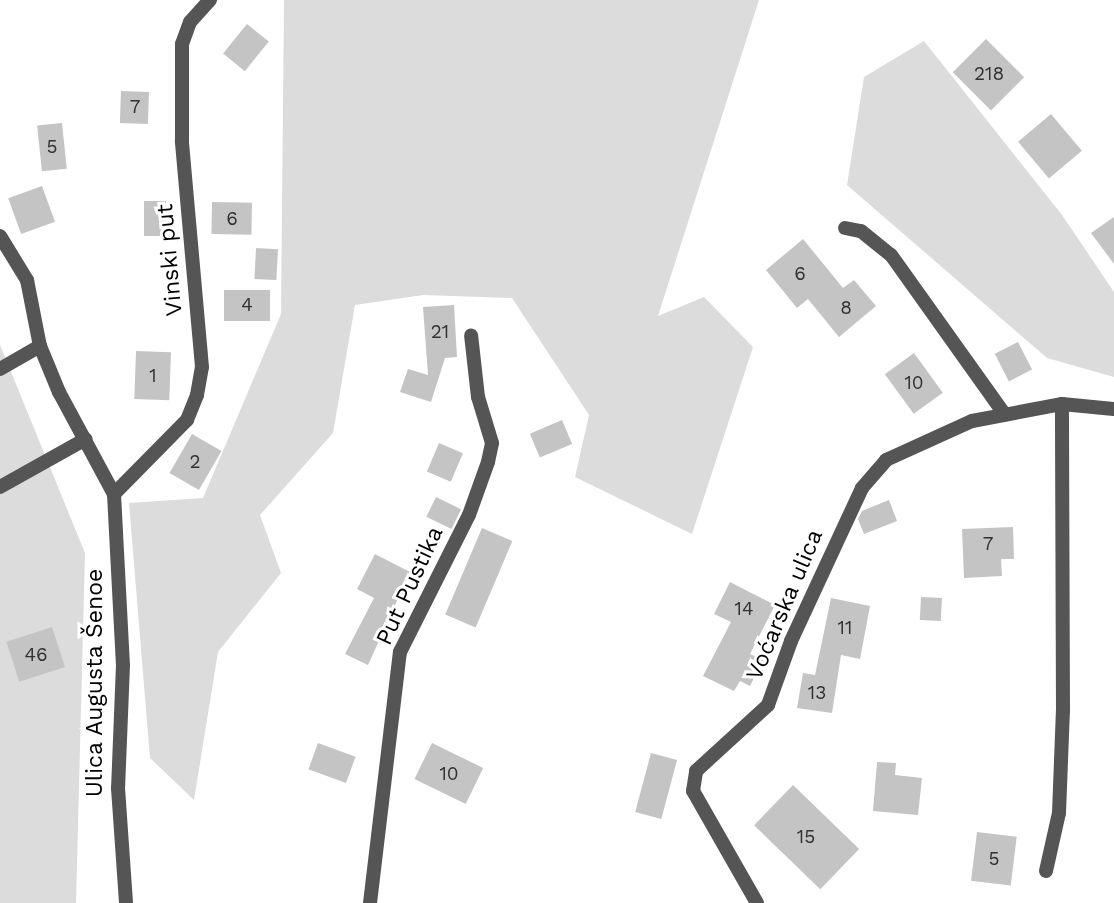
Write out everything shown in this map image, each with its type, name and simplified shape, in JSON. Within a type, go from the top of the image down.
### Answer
[{"type":"street","name":"Vinski put","points":[[114,494],[187,421],[197,395],[202,367],[182,141],[181,44],[190,22],[210,0]]},
{"type":"street","points":[[845,228],[862,231],[891,255],[1005,415]]},
{"type":"street","name":"Ulica Augusta Šenoe","points":[[0,236],[27,280],[40,346],[114,494],[123,665],[118,788],[126,903]]},
{"type":"street","name":"Put Pustika","points":[[370,903],[400,652],[469,515],[492,443],[478,397],[471,335]]},
{"type":"street","points":[[0,369],[40,346]]},
{"type":"street","points":[[1046,871],[1059,813],[1063,711],[1062,404]]},
{"type":"street","name":"Voćarska ulica","points":[[757,903],[693,791],[696,771],[768,705],[791,641],[862,488],[886,460],[972,421],[1062,404],[1114,409]]},
{"type":"street","points":[[0,487],[86,439]]},
{"type":"shaded area","points":[[284,0],[759,0],[658,316],[704,297],[753,347],[692,534],[575,477],[589,415],[512,298],[423,295],[355,305],[333,433],[260,515],[281,573],[218,652],[194,800],[150,758],[129,503],[203,498],[281,314]]},
{"type":"shaded area","points":[[924,41],[1062,215],[1114,292],[1114,377],[1047,358],[847,185],[864,77]]},
{"type":"shaded area","points":[[0,345],[85,553],[76,903],[0,903]]},
{"type":"building","points":[[247,24],[269,42],[245,71],[223,54]]},
{"type":"building","points":[[986,39],[1024,77],[991,110],[953,72]]},
{"type":"building","points":[[121,91],[149,92],[148,124],[120,123]]},
{"type":"building","points":[[1051,114],[1082,151],[1049,178],[1018,142]]},
{"type":"building","points":[[62,123],[67,169],[42,171],[37,126]]},
{"type":"building","points":[[42,186],[55,222],[21,234],[8,198]]},
{"type":"building","points":[[144,201],[166,201],[166,236],[144,236]]},
{"type":"building","points":[[212,202],[252,203],[251,235],[211,234]]},
{"type":"building","points":[[1114,217],[1114,264],[1091,233]]},
{"type":"building","points":[[803,239],[843,288],[854,280],[876,306],[839,337],[808,299],[797,308],[766,270]]},
{"type":"building","points":[[256,248],[278,249],[276,280],[254,279]]},
{"type":"building","points":[[224,290],[270,290],[270,321],[224,321]]},
{"type":"building","points":[[454,305],[457,357],[445,358],[431,402],[400,392],[408,369],[428,375],[423,307]]},
{"type":"building","points":[[1018,342],[1032,370],[1009,381],[995,354]]},
{"type":"building","points":[[136,351],[171,352],[169,400],[134,399]]},
{"type":"building","points":[[914,353],[943,393],[914,414],[885,374]]},
{"type":"building","points":[[562,420],[572,444],[540,458],[530,434]]},
{"type":"building","points":[[192,434],[221,451],[199,490],[170,473]]},
{"type":"building","points":[[439,443],[463,453],[451,482],[427,472]]},
{"type":"building","points":[[436,497],[461,509],[452,529],[426,517]]},
{"type":"building","points":[[889,500],[897,521],[864,534],[858,519],[862,511]]},
{"type":"building","points":[[1013,527],[1014,559],[1001,559],[1002,576],[964,578],[962,529]]},
{"type":"building","points":[[482,528],[512,541],[476,627],[445,615]]},
{"type":"building","points":[[375,554],[410,572],[368,665],[345,654],[374,598],[357,589]]},
{"type":"building","points":[[730,582],[775,605],[750,654],[763,660],[750,686],[740,681],[734,691],[703,676],[731,622],[714,614]]},
{"type":"building","points":[[921,597],[942,598],[941,621],[920,620]]},
{"type":"building","points":[[831,598],[870,606],[860,659],[841,655],[832,713],[797,708],[803,673],[815,675]]},
{"type":"building","points":[[52,627],[65,667],[19,682],[6,642]]},
{"type":"building","points":[[318,743],[356,757],[346,783],[308,769]]},
{"type":"building","points":[[432,743],[483,768],[466,804],[414,779]]},
{"type":"building","points":[[651,753],[677,760],[661,819],[635,812]]},
{"type":"building","points":[[877,762],[896,763],[895,775],[922,778],[918,815],[873,811]]},
{"type":"building","points":[[793,785],[859,849],[820,889],[754,825]]},
{"type":"building","points":[[977,832],[1017,837],[1011,886],[971,881]]}]
